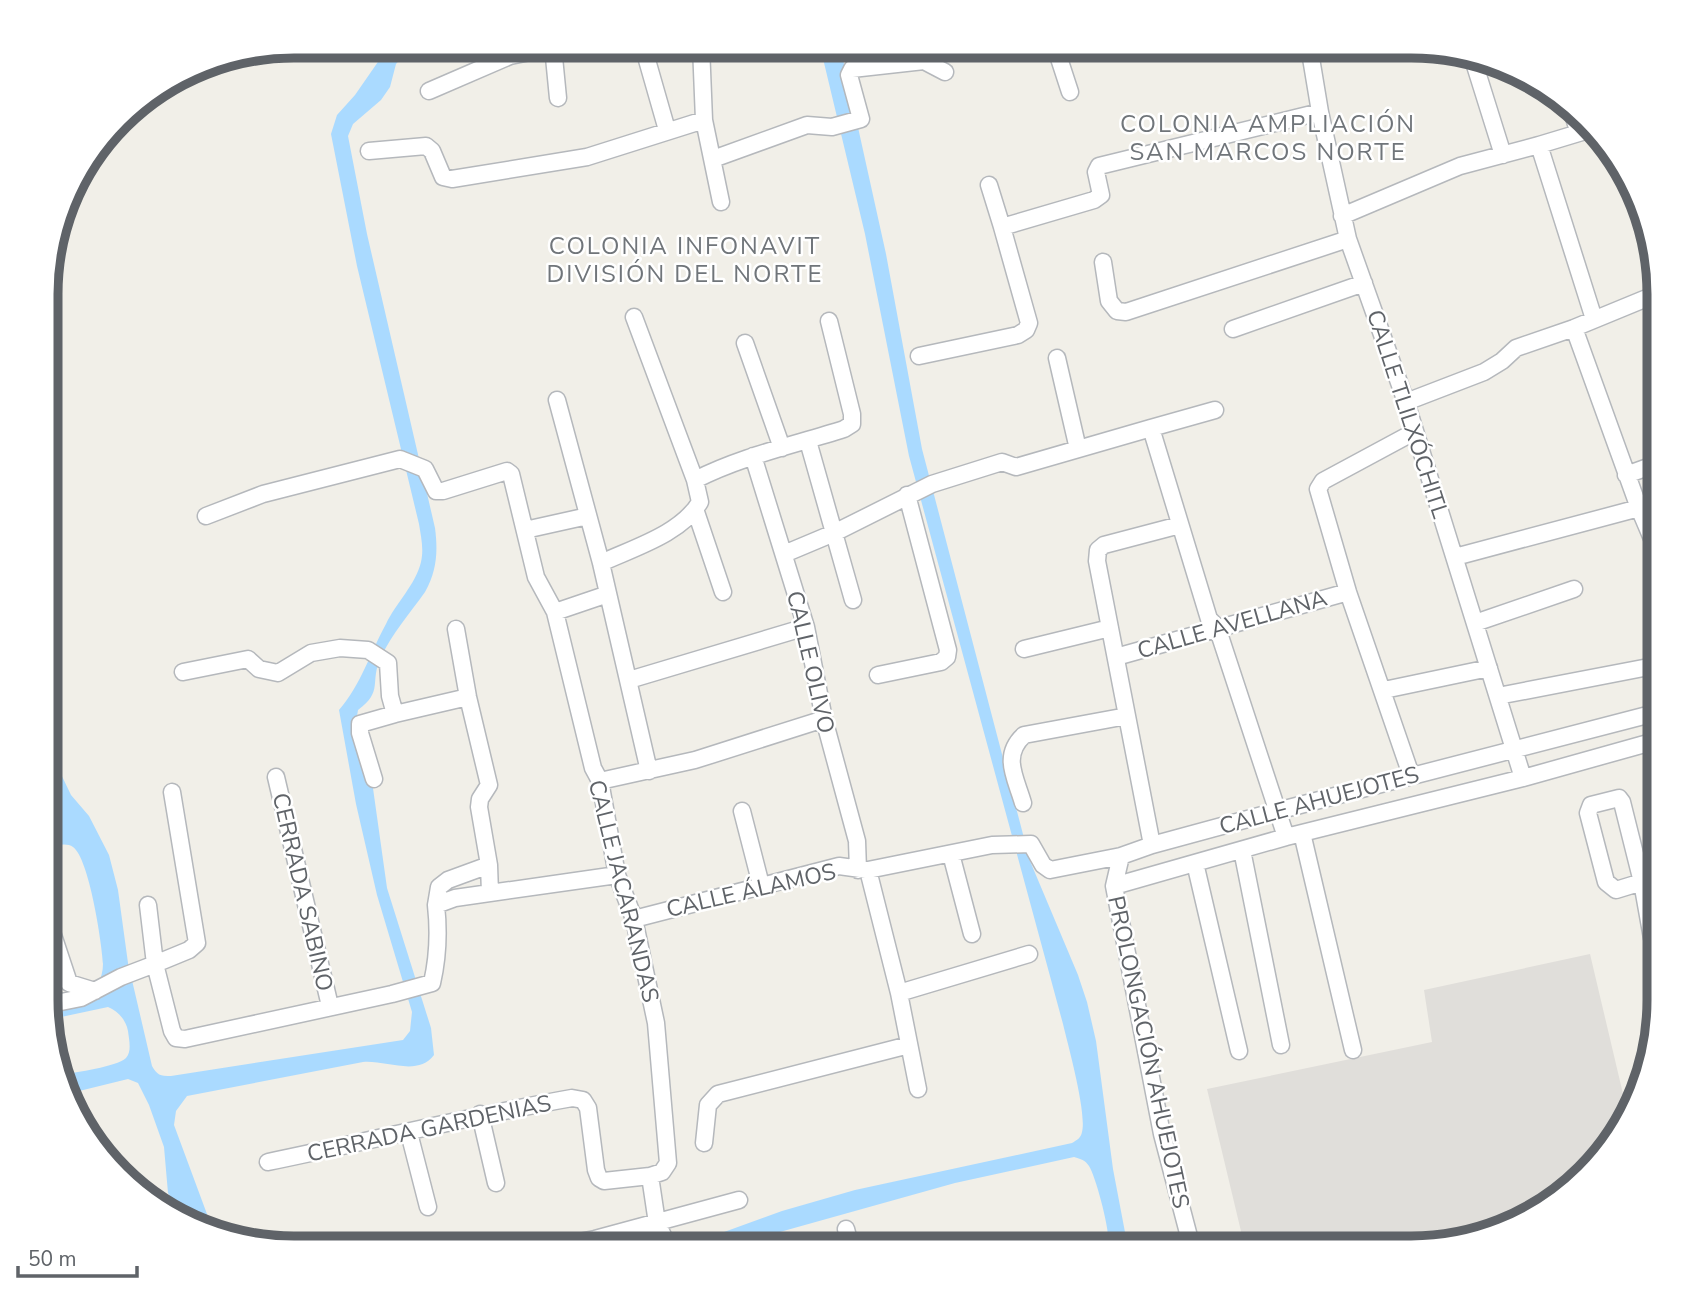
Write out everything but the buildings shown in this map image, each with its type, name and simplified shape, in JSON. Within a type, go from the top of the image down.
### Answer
[{"type":"street","points":[[429,91],[505,58]]},
{"type":"street","points":[[557,58],[558,98]]},
{"type":"street","points":[[646,58],[667,130]]},
{"type":"street","points":[[701,58],[704,120],[721,202]]},
{"type":"street","points":[[713,159],[799,127],[832,127],[861,119],[849,75],[852,69],[907,58]]},
{"type":"street","points":[[931,58],[945,72]]},
{"type":"street","points":[[1059,58],[1070,92]]},
{"type":"street","name":"CALLE TLILXÓCHITL","points":[[1311,58],[1348,239],[1406,402],[1523,778]]},
{"type":"street","points":[[1475,67],[1503,155]]},
{"type":"street","points":[[1002,227],[1094,200],[1101,195],[1096,172],[1099,166],[1320,112]]},
{"type":"street","points":[[369,150],[426,146],[432,151],[443,177],[452,179],[587,157],[704,120]]},
{"type":"street","points":[[1342,216],[1460,166],[1582,131]]},
{"type":"street","points":[[1539,145],[1594,320]]},
{"type":"street","points":[[919,356],[1018,335],[1026,330],[1029,323],[989,185]]},
{"type":"street","points":[[1103,262],[1109,301],[1117,311],[1126,312],[1348,239]]},
{"type":"street","points":[[1233,329],[1364,284]]},
{"type":"street","points":[[1406,402],[1484,372],[1516,348],[1647,298]]},
{"type":"street","points":[[601,563],[671,528],[700,502],[695,480],[635,317]]},
{"type":"street","points":[[695,480],[753,456],[844,429],[852,424],[852,414],[829,321]]},
{"type":"street","points":[[1574,328],[1626,475],[1647,526]]},
{"type":"street","points":[[746,344],[782,448]]},
{"type":"street","points":[[1057,358],[1079,449]]},
{"type":"street","points":[[557,400],[601,563],[649,771]]},
{"type":"street","points":[[784,554],[834,533],[932,484],[1002,463],[1016,467],[1215,410]]},
{"type":"street","points":[[1151,428],[1209,619],[1217,627],[1286,837]]},
{"type":"street","points":[[1411,775],[1384,690],[1348,592],[1318,489],[1323,481],[1414,432]]},
{"type":"street","points":[[808,440],[853,600]]},
{"type":"street","name":"CALLE OLIVO","points":[[753,456],[806,627],[824,719],[863,870],[900,993],[918,1089]]},
{"type":"street","name":"CALLE JACARANDAS","points":[[206,516],[263,494],[400,459],[425,469],[436,491],[507,471],[515,483],[536,577],[555,612],[593,768],[600,781],[617,875],[634,919],[656,1023],[668,1163],[662,1172],[650,1176]]},
{"type":"street","points":[[1626,475],[1647,467]]},
{"type":"street","points":[[878,675],[941,662],[947,657],[948,650],[910,494]]},
{"type":"street","points":[[1455,556],[1639,508]]},
{"type":"street","points":[[695,509],[723,592]]},
{"type":"street","points":[[525,530],[587,516]]},
{"type":"street","points":[[1152,845],[1097,561],[1098,550],[1104,545],[1181,525]]},
{"type":"street","points":[[1475,623],[1574,589]]},
{"type":"street","name":"CALLE AVELLANA","points":[[1116,657],[1348,592]]},
{"type":"street","points":[[555,612],[608,594]]},
{"type":"street","points":[[629,680],[806,627]]},
{"type":"street","points":[[1024,649],[1110,628]]},
{"type":"street","points":[[456,629],[468,697],[489,785],[480,799],[479,807],[489,865],[490,893]]},
{"type":"street","points":[[183,672],[248,659],[259,669],[278,673],[311,653],[340,648],[368,650],[388,663],[390,696],[395,714]]},
{"type":"street","points":[[1498,696],[1647,667]]},
{"type":"street","points":[[1384,690],[1489,668]]},
{"type":"street","points":[[374,779],[360,733],[360,724],[468,697]]},
{"type":"street","name":"CALLE AHUEJOTES","points":[[992,845],[1031,844],[1043,865],[1051,870],[1121,856],[1152,845],[1411,775],[1647,715]]},
{"type":"street","points":[[1023,803],[1010,757],[1016,743],[1024,735],[1127,716]]},
{"type":"street","points":[[600,781],[695,760],[824,719]]},
{"type":"street","name":"CALLE AHUEJOTES","points":[[1115,886],[1286,837],[1523,778],[1647,743]]},
{"type":"street","name":"CERRADA SABINO","points":[[276,777],[330,1006]]},
{"type":"street","points":[[58,1003],[81,998],[189,950],[197,943],[172,792]]},
{"type":"street","points":[[1642,882],[1616,890],[1606,882],[1588,813],[1591,805],[1621,799],[1642,882],[1647,910]]},
{"type":"street","points":[[742,811],[761,886]]},
{"type":"street","points":[[1302,833],[1353,1050]]},
{"type":"street","name":"CALLE ÁLAMOS","points":[[634,919],[839,866],[863,870],[992,845]]},
{"type":"street","points":[[1242,850],[1281,1045]]},
{"type":"street","points":[[951,854],[972,934]]},
{"type":"street","name":"PROLONGACIÓN AHUEJOTES","points":[[1121,856],[1115,886],[1162,1134],[1189,1236]]},
{"type":"street","points":[[1195,863],[1239,1051]]},
{"type":"street","points":[[148,905],[155,964],[172,1031],[176,1038],[185,1039],[432,983],[437,963],[436,905],[439,887],[448,880],[489,865]]},
{"type":"street","points":[[436,905],[455,898],[617,875]]},
{"type":"street","points":[[58,950],[69,983],[97,990]]},
{"type":"street","points":[[900,993],[1029,954]]},
{"type":"street","points":[[704,1143],[708,1105],[718,1094],[909,1045]]},
{"type":"street","name":"CERRADA GARDENIAS","points":[[268,1162],[409,1133],[480,1114],[572,1098],[583,1100],[588,1108],[599,1178],[604,1181],[650,1176]]},
{"type":"street","points":[[480,1114],[496,1183]]},
{"type":"street","points":[[409,1133],[428,1207]]},
{"type":"street","points":[[650,1176],[657,1223],[663,1236]]},
{"type":"street","points":[[607,1236],[739,1200]]},
{"type":"street","points":[[846,1228],[848,1236]]},
{"type":"shaded area","points":[[1590,954],[1625,1100],[1608,1131],[1589,1156],[1567,1178],[1529,1205],[1487,1224],[1458,1232],[1412,1236],[1242,1236],[1207,1089],[1432,1042],[1424,990]]},
{"type":"water","points":[[381,58],[401,58],[396,64],[390,87],[381,100],[353,124],[348,136],[367,234],[435,528],[436,553],[429,584],[385,648],[378,666],[374,691],[358,710],[356,722],[371,774],[387,888],[431,1028],[434,1055],[419,1065],[363,1062],[187,1096],[176,1111],[174,1125],[209,1220],[177,1205],[168,1193],[164,1147],[138,1083],[128,1079],[76,1092],[70,1074],[121,1061],[128,1055],[130,1045],[125,1023],[118,1013],[108,1007],[58,1018],[58,997],[98,985],[103,964],[94,902],[84,867],[73,847],[58,845],[58,766],[71,795],[89,816],[109,855],[118,890],[128,963],[152,1066],[157,1073],[171,1076],[403,1040],[410,1031],[412,1012],[377,895],[356,804],[339,710],[359,679],[390,616],[415,578],[422,552],[419,524],[357,266],[331,134],[337,115],[355,95]]},
{"type":"water","points":[[823,58],[843,58],[886,254],[922,449],[1030,861],[1087,1002],[1096,1041],[1113,1169],[1126,1236],[1108,1236],[1092,1172],[1086,1162],[1074,1157],[955,1183],[766,1236],[713,1236],[782,1211],[855,1190],[1072,1143],[1082,1132],[1082,1110],[1073,1062],[909,456],[865,234]]},
{"type":"district","name":"COLONIA AMPLIACIÓN SAN MARCOS NORTE","points":[[1268,138]]},
{"type":"district","name":"COLONIA INFONAVIT DIVISIÓN DEL NORTE","points":[[685,260]]}]
